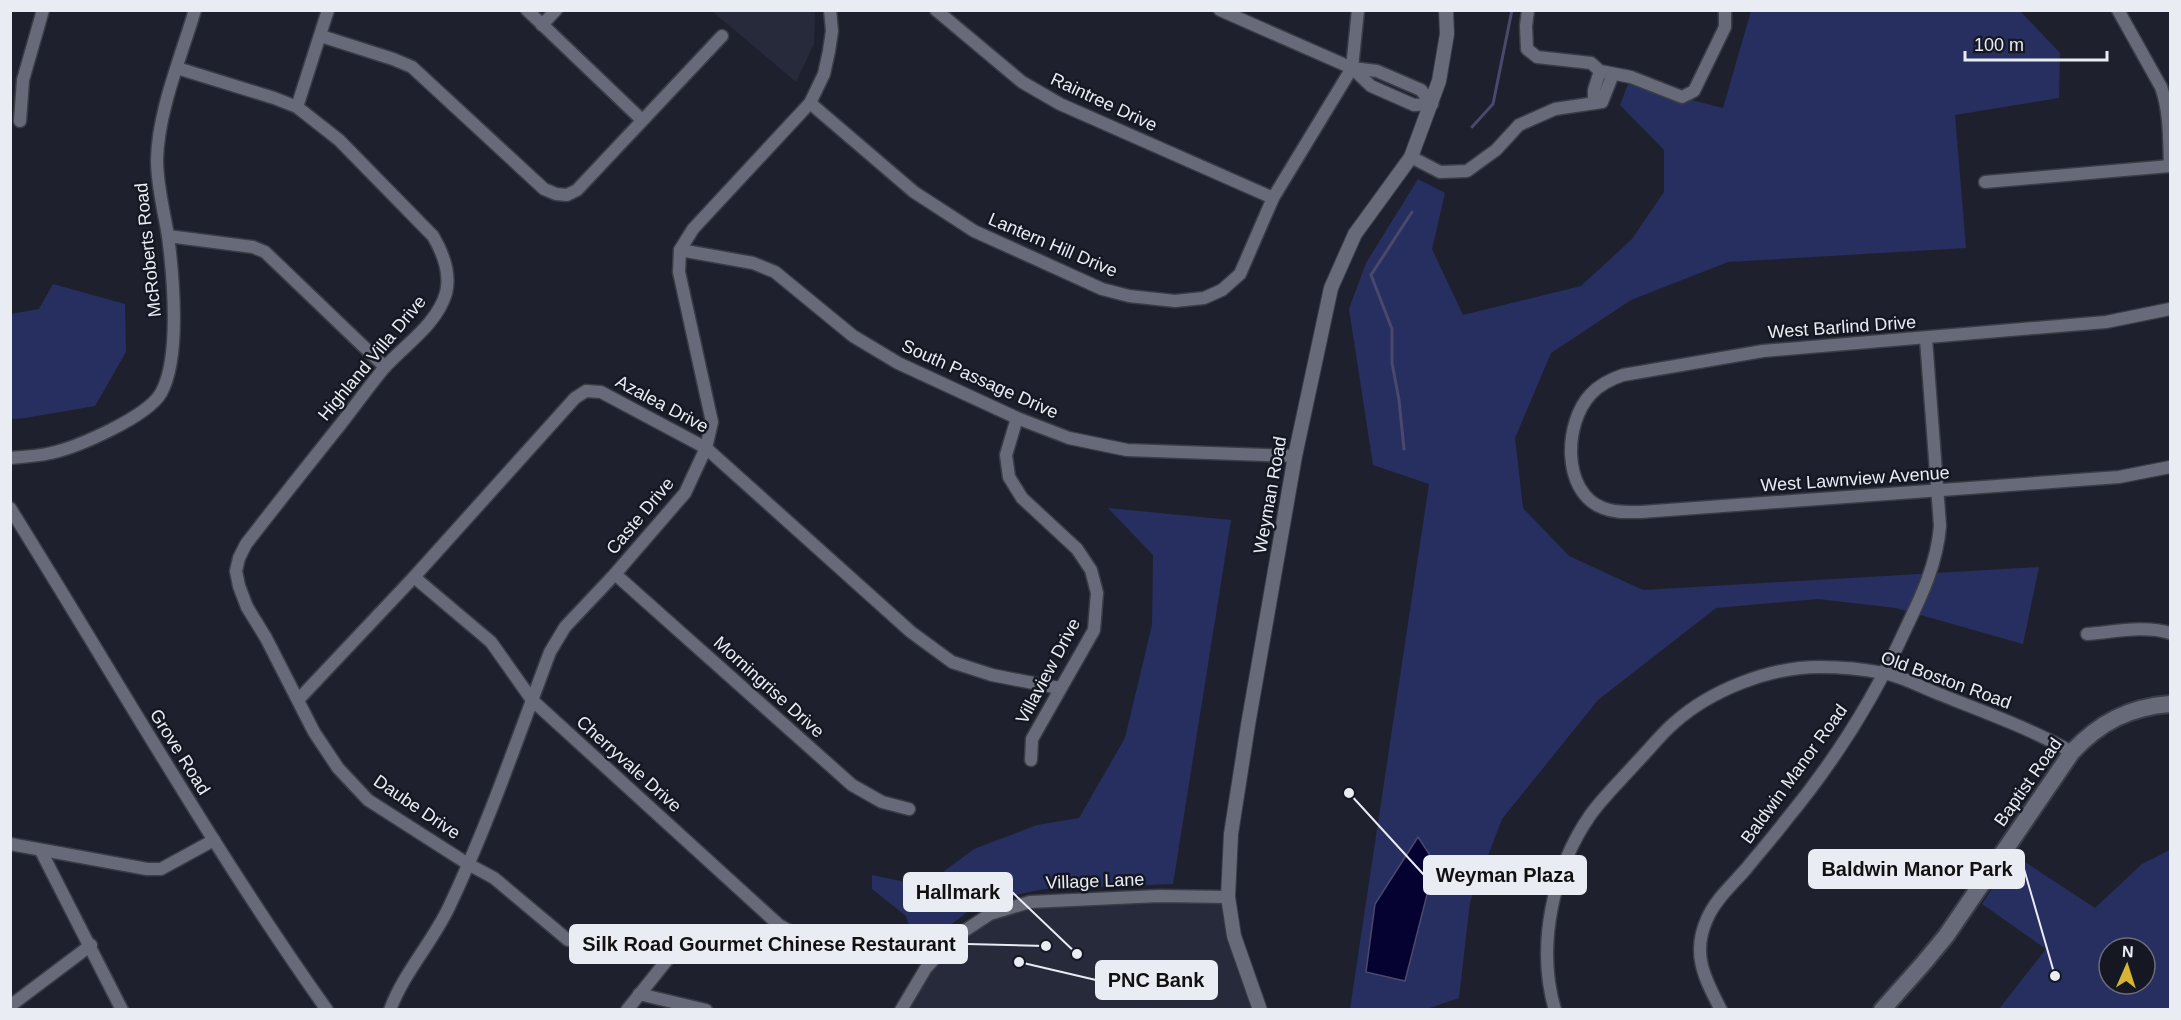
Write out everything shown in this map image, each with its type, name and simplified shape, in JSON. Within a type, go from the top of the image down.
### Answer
[{"type":"main road","name":"Baptist Road","points":[[1882,1010],[1946,936],[2072,752],[2086,736],[2119,716],[2136,709],[2170,704]]},
{"type":"street","points":[[20,120],[23,85],[43,10]]},
{"type":"street","name":"McRoberts Road","points":[[10,458],[49,454],[97,436],[125,422],[152,404],[166,382],[175,314],[168,236],[158,181],[157,159],[160,136],[177,68],[195,10]]},
{"type":"street","points":[[297,107],[328,10]]},
{"type":"street","points":[[526,10],[642,120]]},
{"type":"street","points":[[543,25],[556,10]]},
{"type":"street","points":[[680,250],[693,229],[810,103],[824,74],[830,51],[832,31],[830,10]]},
{"type":"street","name":"Raintree Drive","points":[[936,10],[1022,82],[1059,105],[1273,198]]},
{"type":"street","points":[[1220,10],[1352,68],[1371,86],[1414,105],[1432,104]]},
{"type":"street","name":"Lantern Hill Drive","points":[[810,103],[914,192],[974,231],[1102,289],[1129,296],[1175,301],[1204,298],[1222,290],[1240,274],[1273,198],[1352,68],[1358,10]]},
{"type":"street","name":"Weyman Road","points":[[1260,1010],[1234,936],[1228,897],[1231,834],[1295,456],[1331,288],[1355,234],[1411,157],[1439,81],[1447,34],[1446,10]]},
{"type":"street","points":[[1528,10],[1527,49],[1537,57],[1591,63],[1600,71],[1631,77],[1682,98],[1694,91],[1725,27],[1725,10]]},
{"type":"street","points":[[1985,182],[2170,166],[2168,111],[2162,87],[2118,10]]},
{"type":"street","points":[[321,36],[411,67],[538,184],[556,194],[567,195],[577,190],[606,161],[722,36]]},
{"type":"street","name":"Highland Villa Drive","points":[[177,68],[297,107],[339,140],[433,236],[444,259],[448,277],[446,292],[431,320],[386,367],[246,544],[236,570],[238,586],[247,607],[266,638]]},
{"type":"street","points":[[1594,103],[1594,90],[1600,71]]},
{"type":"street","points":[[1411,157],[1440,172],[1467,171],[1496,150],[1519,125],[1555,110],[1602,102],[1613,74]]},
{"type":"street","points":[[10,78],[15,83],[23,85]]},
{"type":"street","points":[[168,236],[253,247],[265,252],[386,367]]},
{"type":"street","name":"South Passage Drive","points":[[680,250],[753,263],[775,272],[853,336],[898,363],[1017,418],[1069,438],[1127,450],[1295,456]]},
{"type":"street","name":"Caste Drive","points":[[390,1010],[403,979],[437,930],[468,864],[550,652],[565,627],[686,493],[706,448],[712,422],[679,272],[680,250]]},
{"type":"street","name":"West Barlind Drive","points":[[1572,458],[1573,432],[1581,408],[1591,393],[1607,381],[1623,375],[1763,351],[2106,322],[2170,309]]},
{"type":"street","name":"Baldwin Manor Road","points":[[1721,1010],[1704,977],[1700,950],[1706,920],[1720,898],[1791,815],[1842,746],[1886,673],[1923,594],[1939,545],[1939,491],[1926,339]]},
{"type":"street","name":"Azalea Drive","points":[[298,700],[414,576],[574,398],[586,391],[601,392],[706,448],[910,632],[952,662],[992,675],[1059,688]]},
{"type":"street","name":"Villaview Drive","points":[[1017,418],[1006,455],[1009,477],[1022,498],[1077,549],[1091,570],[1097,593],[1094,630],[1032,739],[1031,760]]},
{"type":"street","name":"West Lawnview Avenue","points":[[1572,458],[1575,476],[1581,490],[1591,501],[1603,508],[1620,512],[2119,477],[2170,467]]},
{"type":"street","name":"Grove Road","points":[[10,508],[214,840],[275,936],[327,1010]]},
{"type":"street","name":"Morningrise Drive","points":[[615,573],[852,785],[882,802],[909,809]]},
{"type":"street","name":"Cherryvale Drive","points":[[414,576],[491,642],[532,700],[779,925],[824,950],[840,946]]},
{"type":"street","points":[[2087,634],[2148,629],[2170,633]]},
{"type":"street","name":"Daube Drive","points":[[266,638],[314,732],[338,768],[368,800],[494,878],[568,940]]},
{"type":"street","name":"Old Boston Road","points":[[1555,1010],[1550,992],[1549,928],[1559,880],[1579,833],[1592,813],[1674,723],[1728,689],[1777,673],[1818,667],[1852,668],[1886,673],[2038,733],[2072,752]]},
{"type":"street","points":[[10,844],[147,869],[161,869],[214,840]]},
{"type":"street","points":[[41,850],[122,1010]]},
{"type":"street","name":"Village Lane","points":[[901,1010],[926,968],[955,937],[990,914],[1030,902],[1159,896],[1228,897]]},
{"type":"street","points":[[627,1010],[684,939]]},
{"type":"street","points":[[10,1006],[91,945]]},
{"type":"street","points":[[639,994],[706,1010]]},
{"type":"shaded area","points":[[712,11],[815,11],[814,44],[796,82]]},
{"type":"shaded area","points":[[1751,11],[2020,11],[2060,53],[2059,98],[1955,115],[1966,248],[1728,262],[1631,300],[1551,353],[1515,438],[1523,508],[1569,556],[1643,590],[2039,567],[2023,644],[1896,608],[1818,599],[1716,608],[1598,700],[1502,819],[1470,902],[1459,998],[1427,1009],[1350,1009],[1429,484],[1373,465],[1349,309],[1366,263],[1418,179],[1445,193],[1432,249],[1463,315],[1581,286],[1632,239],[1664,192],[1664,150],[1620,105],[1628,84],[1723,108]]},
{"type":"shaded area","points":[[53,284],[125,304],[126,352],[95,406],[11,419],[11,314],[39,309]]},
{"type":"shaded area","points":[[1108,508],[1231,520],[1173,884],[1044,889],[980,902],[917,951],[906,916],[872,889],[872,875],[924,886],[974,849],[1037,825],[1079,818],[1125,738],[1152,625],[1153,555]]},
{"type":"shaded area","points":[[1418,837],[1435,863],[1405,981],[1366,972],[1375,904]]},
{"type":"shaded area","points":[[2170,850],[2170,1009],[1999,1009],[2046,949],[1982,904],[2014,855],[2095,908],[2142,864]]},
{"type":"shaded area","points":[[1217,901],[1225,909],[1255,1010],[907,1010],[933,967],[955,941],[991,921],[1033,908]]},
{"type":"waterway","points":[[1472,127],[1493,104],[1512,10]]},
{"type":"waterway","points":[[1404,449],[1399,400],[1392,363],[1392,329],[1371,275],[1412,212]]},
{"type":"place","name":"Weyman Plaza","points":[[1349,793]]},
{"type":"place","name":"Silk Road Gourmet Chinese Restaurant","points":[[1046,946]]},
{"type":"place","name":"Hallmark","points":[[1077,954]]},
{"type":"place","name":"PNC Bank","points":[[1019,962]]},
{"type":"place","name":"Baldwin Manor Park","points":[[2055,976]]}]
